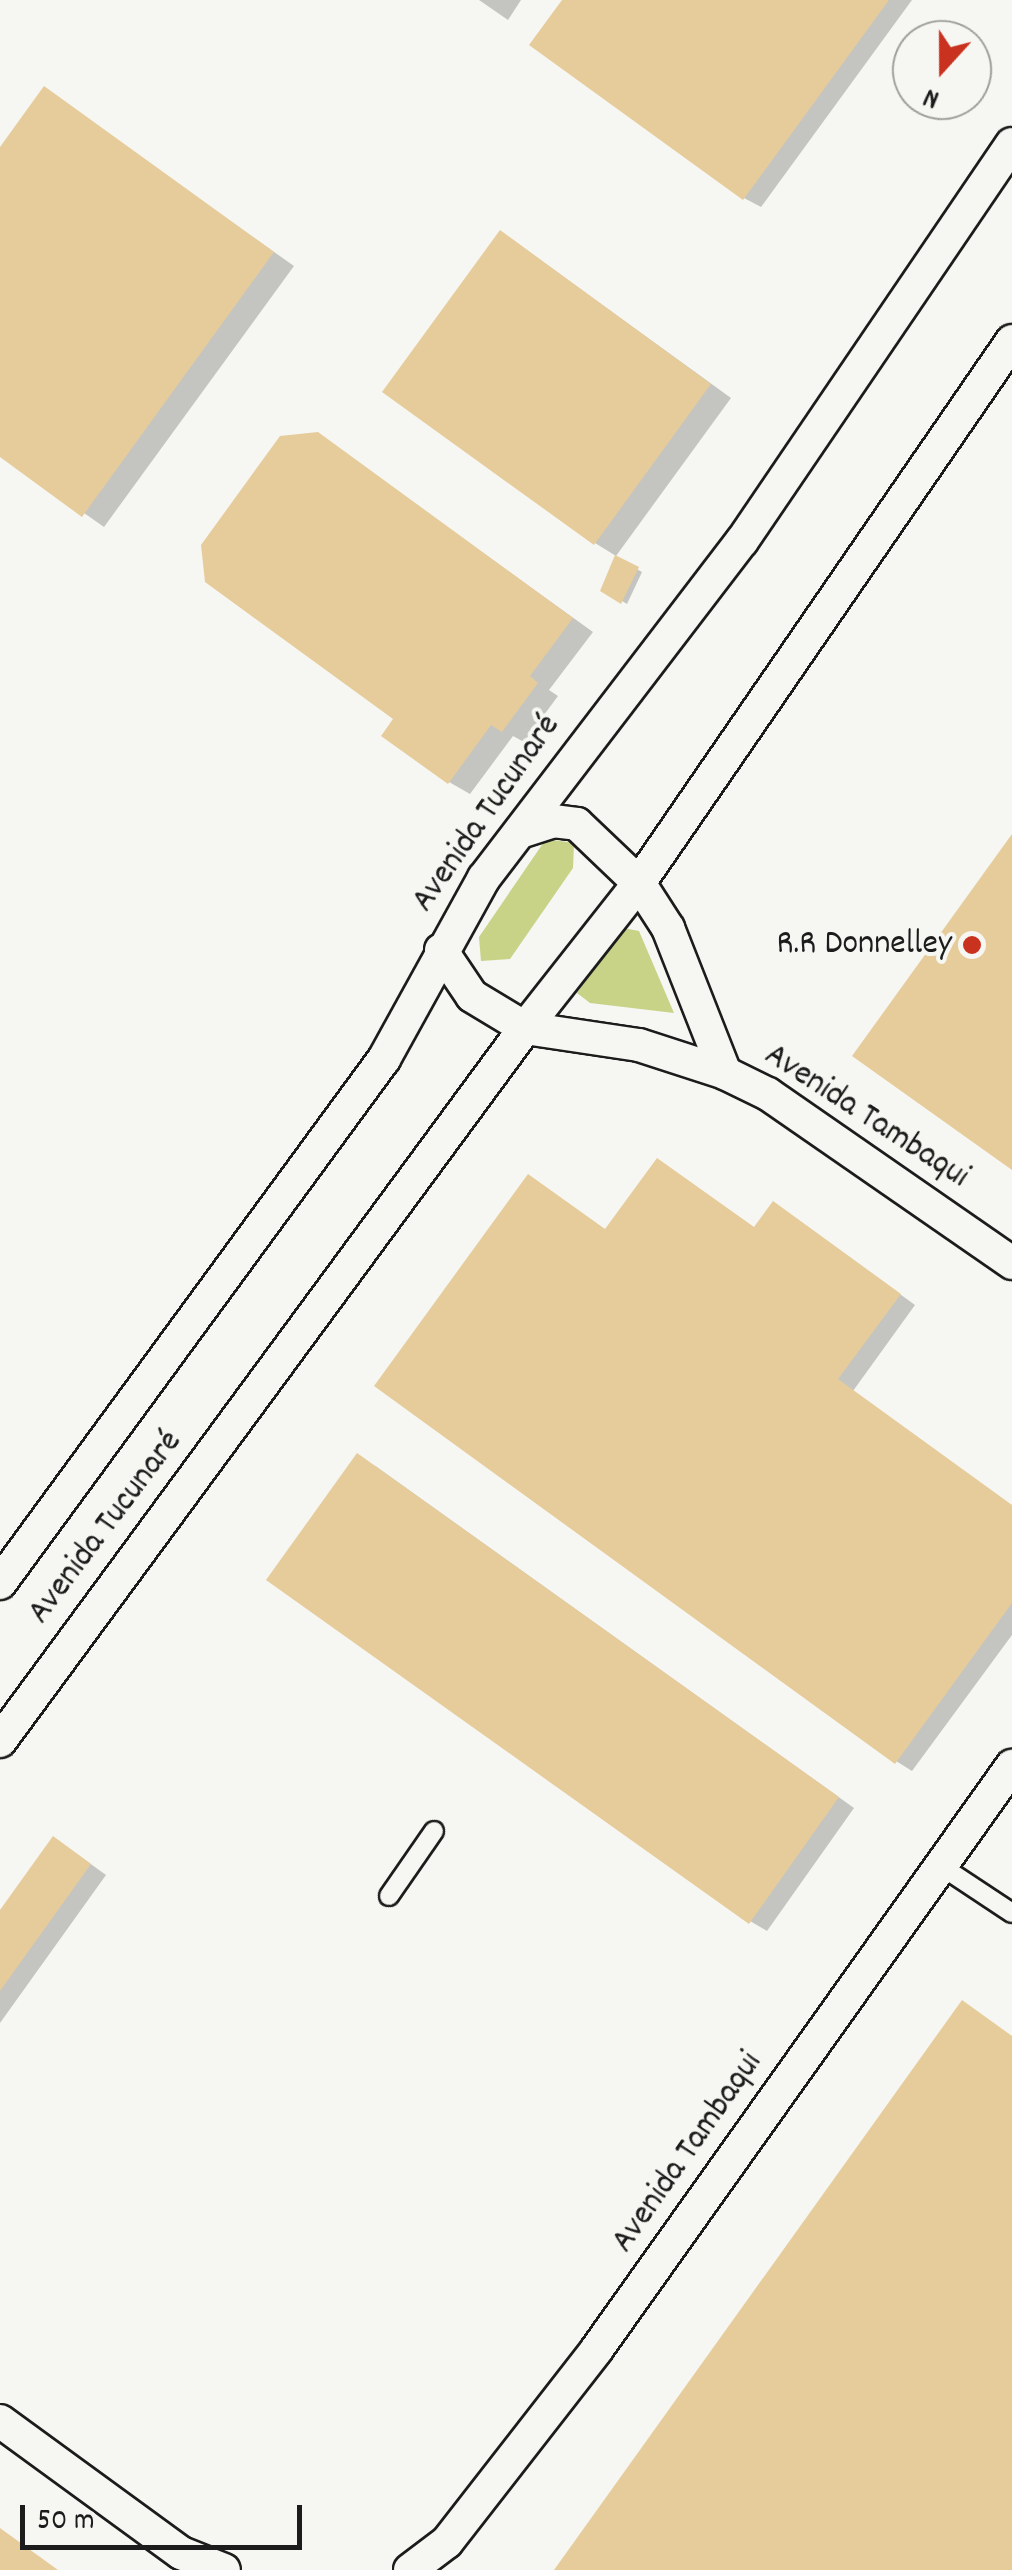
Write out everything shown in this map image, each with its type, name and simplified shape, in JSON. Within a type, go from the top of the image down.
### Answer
[{"type":"street","name":"Avenida Tucunaré","points":[[0,1583],[384,1060],[484,878],[742,542],[1012,144]]},
{"type":"street","name":"Avenida Tucunaré","points":[[0,1741],[525,1028],[639,883],[1012,341]]},
{"type":"street","name":"Avenida Tambaqui","points":[[520,832],[553,820],[577,824],[639,883],[668,928],[725,1072]]},
{"type":"street","points":[[442,950],[472,996],[525,1028]]},
{"type":"street","name":"Avenida Tambaqui","points":[[525,1028],[639,1046],[725,1072],[768,1094],[1012,1263]]},
{"type":"street","name":"Avenida Tambaqui","points":[[410,2570],[447,2542],[597,2350],[1012,1766]]},
{"type":"street","points":[[0,2421],[181,2554],[224,2570]]},
{"type":"lane","points":[[389,1896],[434,1831]]},
{"type":"lane","points":[[941,1866],[1012,1913]]},
{"type":"green space","points":[[546,839],[574,843],[573,868],[510,959],[481,961],[479,937]]},
{"type":"green space","points":[[623,928],[639,931],[674,1013],[590,1003],[577,993]]},
{"type":"building","points":[[562,0],[889,0],[743,200],[529,45]]},
{"type":"building","points":[[44,86],[274,252],[82,517],[0,457],[0,147]]},
{"type":"building","points":[[500,230],[711,384],[594,545],[382,392]]},
{"type":"building","points":[[318,432],[573,618],[530,676],[538,683],[502,732],[491,725],[448,784],[381,736],[393,719],[205,582],[201,545],[280,436]]},
{"type":"building","points":[[615,555],[639,567],[621,604],[600,591]]},
{"type":"building","name":"R.R Donnelley","points":[[1012,834],[1012,1170],[852,1056]]},
{"type":"building","points":[[657,1158],[754,1227],[773,1201],[901,1294],[838,1379],[1012,1505],[1012,1603],[895,1764],[374,1386],[528,1174],[605,1229]]},
{"type":"building","points":[[357,1453],[839,1797],[749,1924],[266,1580]]},
{"type":"building","points":[[53,1836],[91,1864],[0,1991],[0,1910]]},
{"type":"building","points":[[962,2000],[1012,2036],[1012,2570],[554,2570]]},
{"type":"building","points":[[0,2528],[58,2570],[0,2570]]},
{"type":"place","name":"R.R Donnelley","points":[[972,945]]}]
